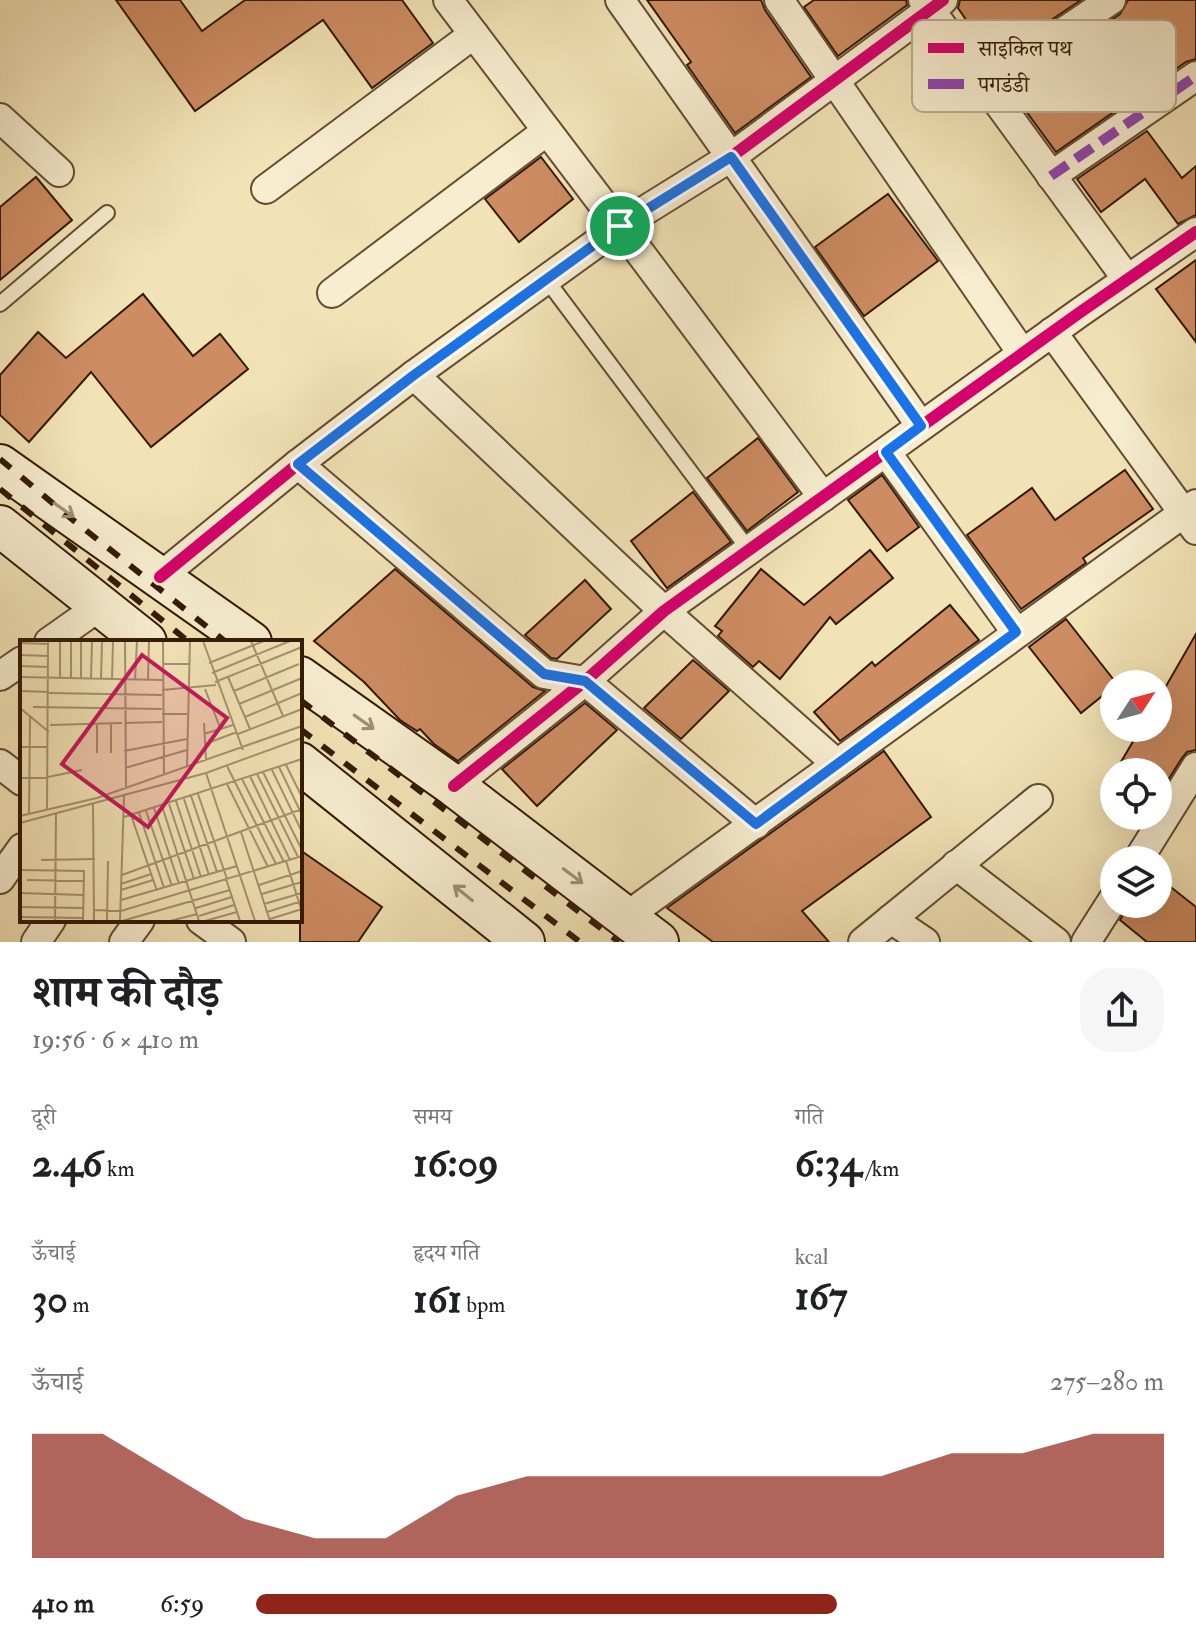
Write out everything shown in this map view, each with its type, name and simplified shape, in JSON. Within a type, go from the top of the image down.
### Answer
[{"type":"main road","points":[[0,465],[248,640]]},
{"type":"main road","points":[[0,526],[143,640]]},
{"type":"main road","points":[[302,678],[454,786],[658,942]]},
{"type":"main road","points":[[302,765],[524,942]]},
{"type":"street","points":[[448,0],[823,497]]},
{"type":"street","points":[[620,0],[921,426]]},
{"type":"street","points":[[779,0],[1022,353]]},
{"type":"street","points":[[1081,20],[1111,0]]},
{"type":"street","points":[[160,577],[298,464],[546,279],[616,220],[731,157],[932,3],[943,20]]},
{"type":"street","points":[[266,189],[474,34]]},
{"type":"street","points":[[1176,90],[1196,76]]},
{"type":"street","points":[[1005,112],[1127,279]]},
{"type":"street","points":[[1051,176],[1144,112]]},
{"type":"street","points":[[0,118],[59,172]]},
{"type":"street","points":[[332,293],[547,131]]},
{"type":"street","points":[[454,786],[585,681],[664,611],[1022,353],[1196,232]]},
{"type":"street","points":[[627,916],[1016,632],[1192,516],[1052,332]]},
{"type":"street","points":[[414,375],[664,611],[837,764]]},
{"type":"street","points":[[886,452],[1016,632]]},
{"type":"street","points":[[298,464],[544,674],[585,681],[756,824]]},
{"type":"street","points":[[52,640],[100,606]]},
{"type":"street","points":[[0,676],[20,662]]},
{"type":"street","points":[[0,764],[20,779]]},
{"type":"street","points":[[1147,846],[1196,767]]},
{"type":"street","points":[[863,942],[1038,799]]},
{"type":"street","points":[[0,879],[20,851]]},
{"type":"street","points":[[956,865],[1056,942]]},
{"type":"street","points":[[1086,942],[1101,918]]},
{"type":"street","points":[[891,919],[925,942]]},
{"type":"street","points":[[36,942],[50,922]]},
{"type":"street","points":[[124,942],[139,922]]},
{"type":"lane","points":[[0,304],[107,213]]},
{"type":"lane","points":[[546,279],[749,550]]},
{"type":"building","points":[[116,0],[180,0],[202,31],[245,0],[402,0],[433,43],[372,88],[323,20],[195,111]]},
{"type":"building","points":[[647,0],[761,0],[811,77],[735,133],[687,65],[691,62]]},
{"type":"building","points":[[814,0],[906,0],[907,5],[838,56],[804,7]]},
{"type":"building","points":[[960,0],[1081,0],[1051,20],[966,20],[958,8]]},
{"type":"building","points":[[1128,0],[1196,0],[1196,59],[1176,69],[1176,20],[1111,20],[1120,14]]},
{"type":"building","points":[[1027,112],[1114,112],[1056,152]]},
{"type":"building","points":[[1147,131],[1182,178],[1196,166],[1196,215],[1178,224],[1145,179],[1101,212],[1077,179]]},
{"type":"building","points":[[541,157],[573,199],[519,242],[485,199]]},
{"type":"building","points":[[36,177],[72,220],[0,280],[0,207]]},
{"type":"building","points":[[888,194],[938,261],[864,316],[815,247]]},
{"type":"building","points":[[1196,260],[1196,342],[1156,289]]},
{"type":"building","points":[[143,294],[193,356],[220,334],[248,369],[151,447],[91,372],[29,442],[0,415],[0,375],[38,332],[66,358]]},
{"type":"building","points":[[758,438],[798,492],[747,531],[707,478]]},
{"type":"building","points":[[1125,470],[1153,509],[1083,558],[1086,563],[1021,609],[967,535],[1032,488],[1055,520]]},
{"type":"building","points":[[882,475],[919,527],[887,551],[848,500]]},
{"type":"building","points":[[693,492],[731,542],[667,588],[631,541]]},
{"type":"building","points":[[870,550],[893,578],[836,624],[830,617],[780,679],[759,661],[753,667],[718,636],[722,631],[715,626],[761,569],[804,605]]},
{"type":"building","points":[[395,569],[533,687],[545,691],[458,761],[434,744],[420,729],[417,731],[400,720],[364,682],[314,641]]},
{"type":"building","points":[[585,580],[611,609],[557,659],[551,658],[525,635]]},
{"type":"building","points":[[950,605],[979,640],[840,741],[814,712],[872,662],[875,666]]},
{"type":"building","points":[[1066,619],[1106,670],[1100,670],[1100,698],[1081,713],[1029,647]]},
{"type":"building","points":[[1196,634],[1196,750],[1187,752],[1172,774],[1172,758],[1123,758],[1133,742],[1172,742],[1172,676]]},
{"type":"building","points":[[693,660],[729,691],[681,739],[644,708]]},
{"type":"building","points":[[585,703],[617,730],[537,806],[502,769]]},
{"type":"building","points":[[884,751],[931,817],[802,911],[829,942],[713,942],[667,908]]},
{"type":"building","points":[[302,851],[382,907],[358,942],[300,942]]},
{"type":"building","points":[[1172,888],[1196,907],[1196,942],[1147,942],[1120,920],[1172,918]]},
{"type":"railway","points":[[0,459],[223,640]]},
{"type":"railway","points":[[0,489],[187,640]]},
{"type":"railway","points":[[302,702],[619,942]]},
{"type":"railway","points":[[302,731],[580,942]]},
{"type":"marked path","points":[[1176,90],[1196,76]]},
{"type":"marked path","points":[[1051,176],[1144,112]]},
{"type":"cycle path","points":[[916,20],[943,0]]},
{"type":"cycle path","points":[[160,577],[298,464],[414,375],[620,226],[731,157],[912,23]]},
{"type":"cycle path","points":[[454,786],[585,681],[664,611],[1196,232]]},
{"type":"route","points":[[731,157],[921,426],[886,452],[1016,632],[756,824],[585,681],[544,674],[298,464],[414,375],[620,226],[731,157]]}]
